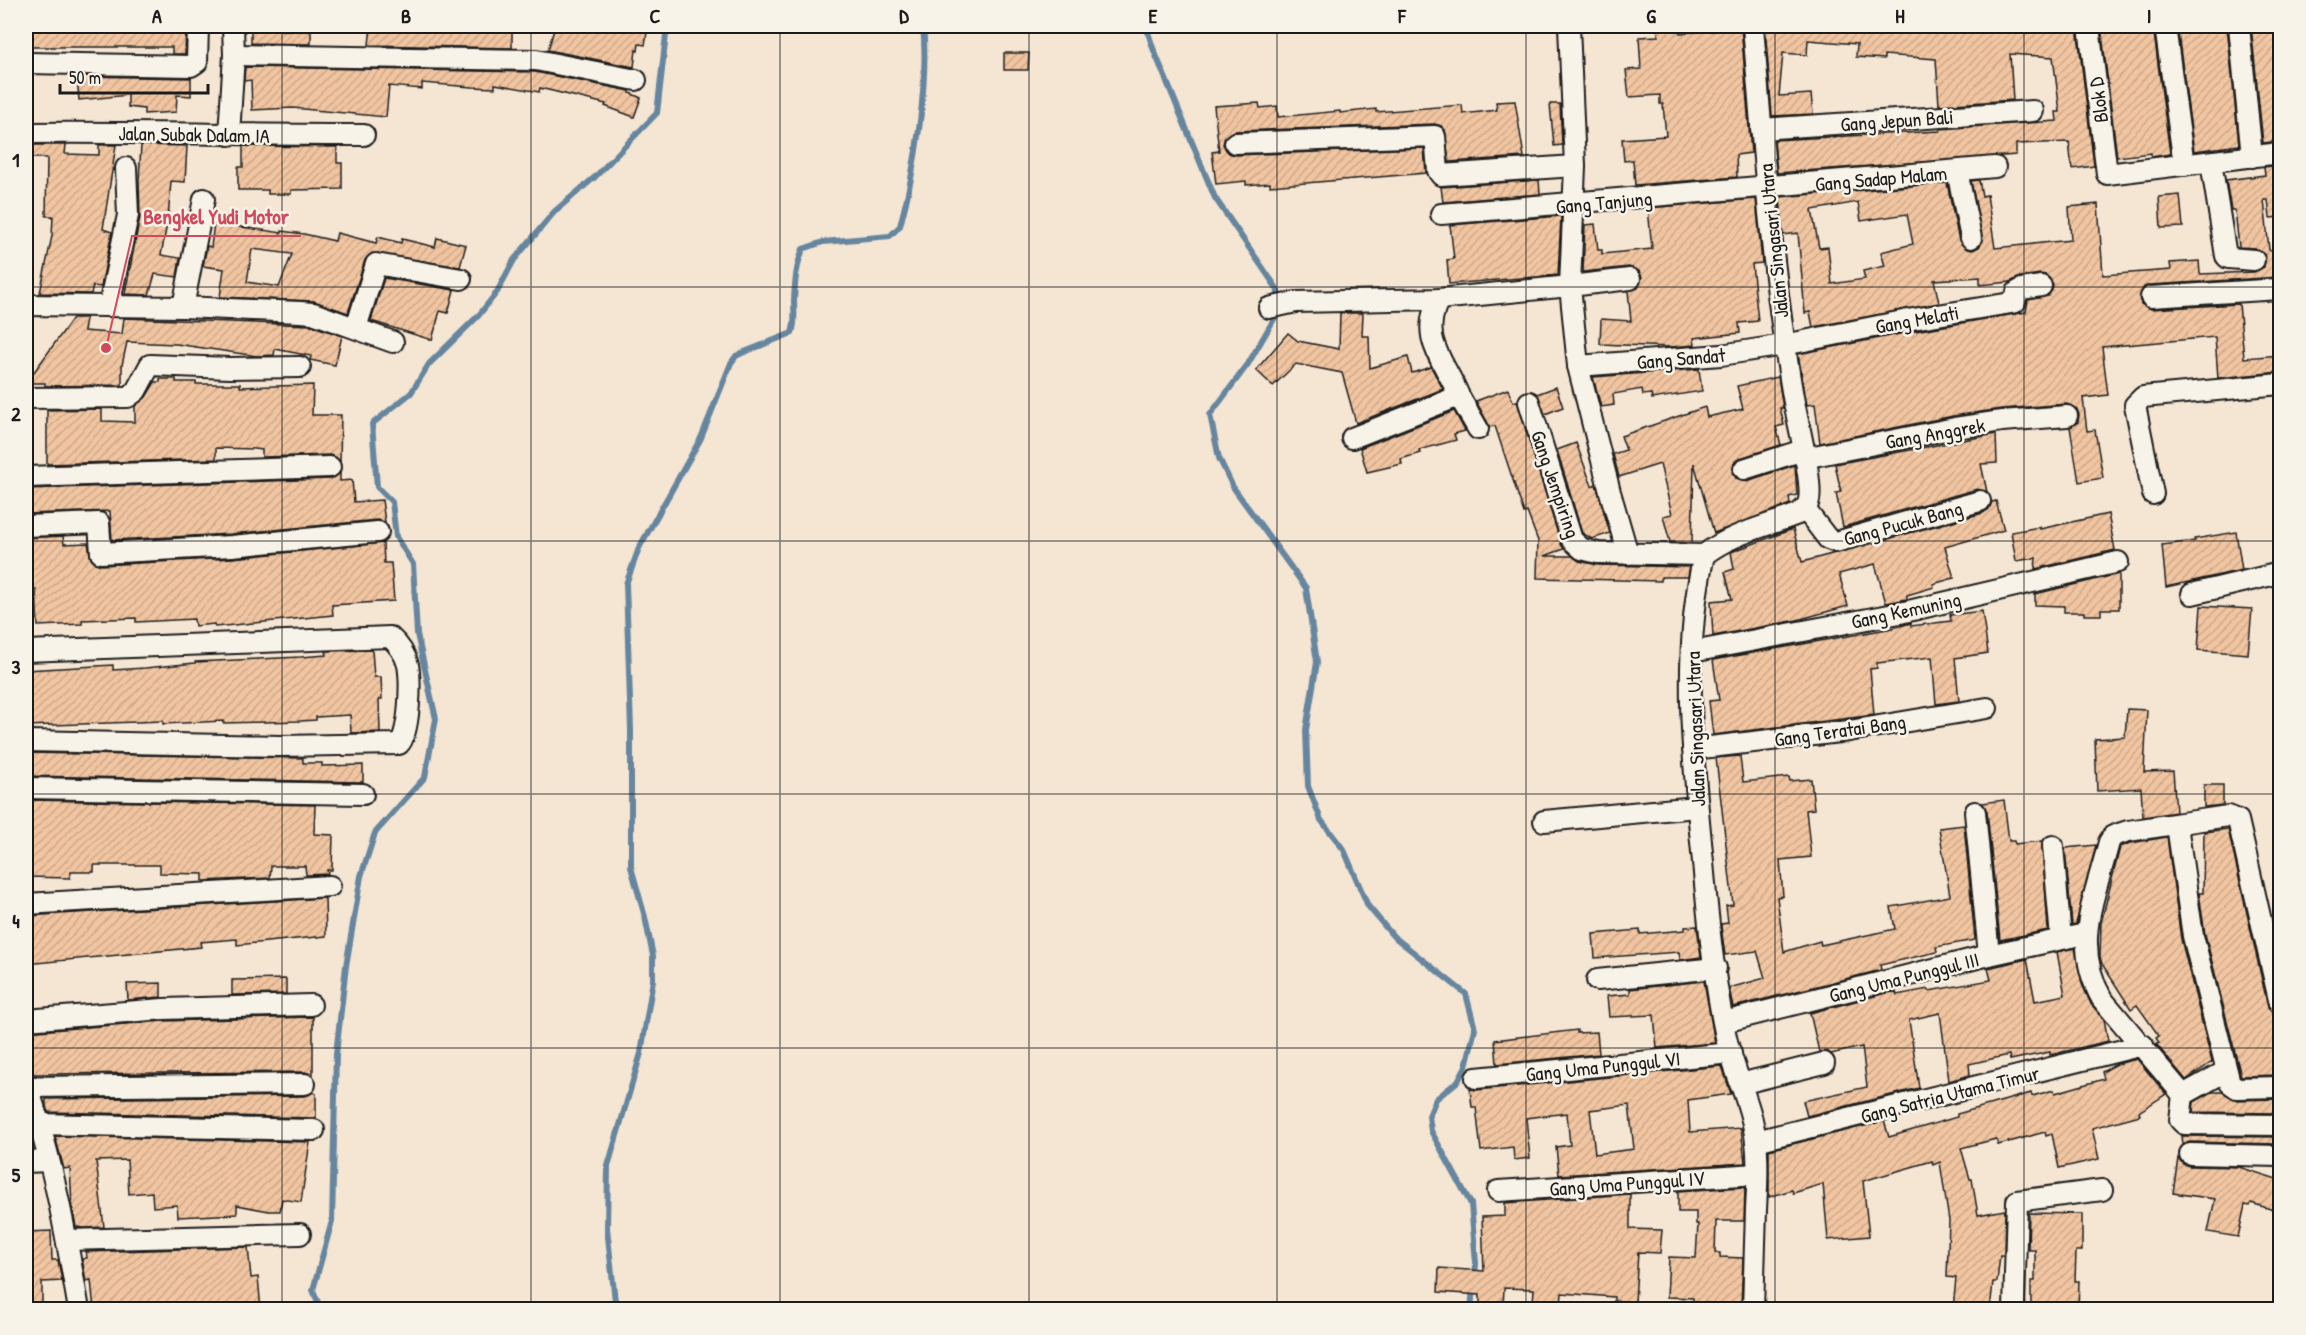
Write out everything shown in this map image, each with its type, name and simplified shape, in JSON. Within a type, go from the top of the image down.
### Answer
[{"type":"street","points":[[26,63],[192,66],[197,62],[198,26]]},
{"type":"street","points":[[229,135],[234,55],[233,26]]},
{"type":"street","points":[[1569,26],[1575,166],[1570,286],[1578,366],[1628,554]]},
{"type":"street","name":"Jalan Singasari Utara","points":[[1753,26],[1761,129],[1784,345],[1809,497],[1805,509]]},
{"type":"street","name":"Blok D","points":[[2089,26],[2107,174],[2184,165]]},
{"type":"street","points":[[2165,26],[2184,165],[2280,153]]},
{"type":"street","points":[[2239,26],[2252,156]]},
{"type":"street","points":[[234,55],[536,60],[636,80]]},
{"type":"street","name":"Gang Jepun Bali","points":[[1761,129],[2033,111]]},
{"type":"street","name":"Jalan Subak Dalam IA","points":[[26,136],[29,133],[98,132],[364,135]]},
{"type":"street","points":[[1235,143],[1435,136],[1438,171],[1441,175],[1575,166]]},
{"type":"street","points":[[2211,162],[2226,256],[2254,260]]},
{"type":"street","name":"Gang Sadap Malam","points":[[1767,188],[1995,167]]},
{"type":"street","points":[[110,306],[128,215],[126,168]]},
{"type":"street","points":[[1958,171],[1971,237]]},
{"type":"street","name":"Gang Tanjung","points":[[1441,214],[1767,188]]},
{"type":"street","points":[[183,307],[204,199]]},
{"type":"street","points":[[356,328],[376,264],[461,279]]},
{"type":"street","points":[[1269,308],[1296,302],[1439,299],[1630,279]]},
{"type":"street","name":"Gang Melati","points":[[1784,345],[1913,319],[2011,303],[2015,302],[2017,292],[2022,288],[2041,286]]},
{"type":"street","points":[[2151,297],[2280,289]]},
{"type":"street","points":[[1439,299],[1431,314],[1431,336],[1443,366],[1478,429]]},
{"type":"street","points":[[26,305],[183,307],[313,313],[393,342]]},
{"type":"street","name":"Gang Sandat","points":[[1578,366],[1721,355],[1784,345]]},
{"type":"street","points":[[26,398],[128,397],[136,392],[150,365],[230,368],[300,367]]},
{"type":"street","points":[[2153,494],[2135,405],[2139,399],[2280,384]]},
{"type":"street","points":[[1352,438],[1459,396]]},
{"type":"street","name":"Gang Jempiring","points":[[1528,402],[1572,540],[1586,551],[1704,555]]},
{"type":"street","name":"Gang Anggrek","points":[[1744,469],[1803,454],[1955,428],[2002,421],[2067,416]]},
{"type":"street","points":[[26,477],[330,467]]},
{"type":"street","name":"Gang Pucuk Bang","points":[[1805,509],[1828,539],[1836,542],[1980,501]]},
{"type":"street","points":[[1704,555],[1728,540],[1778,522],[1805,509]]},
{"type":"street","points":[[26,526],[99,523],[101,553],[232,546],[378,532]]},
{"type":"street","name":"Jalan Singasari Utara","points":[[1704,555],[1699,580],[1692,652],[1693,749],[1697,807],[1724,1022],[1756,1141],[1753,1310]]},
{"type":"street","name":"Gang Kemuning","points":[[1692,652],[1900,613],[2118,562]]},
{"type":"street","points":[[2192,594],[2280,573]]},
{"type":"street","points":[[26,651],[390,638],[402,649],[408,665],[409,683],[406,731],[399,744],[280,746],[26,741]]},
{"type":"street","name":"Gang Teratai Bang","points":[[1693,749],[1849,731],[1987,708]]},
{"type":"street","points":[[26,788],[363,794]]},
{"type":"street","points":[[1544,821],[1697,807]]},
{"type":"street","points":[[1976,812],[1989,955]]},
{"type":"street","points":[[2280,1004],[2238,819],[2228,816],[2128,831],[2114,836],[2109,842],[2085,934],[2086,959],[2093,984],[2102,999],[2183,1095],[2180,1120],[2184,1124],[2280,1125]]},
{"type":"street","points":[[2177,825],[2193,936],[2230,1083],[2237,1088],[2280,1087]]},
{"type":"street","points":[[2053,846],[2061,939]]},
{"type":"street","points":[[26,904],[330,886]]},
{"type":"street","name":"Gang Uma Punggul III","points":[[1724,1022],[1989,955],[2085,934]]},
{"type":"street","points":[[1597,981],[1716,968]]},
{"type":"street","points":[[26,1020],[163,1009],[311,1005]]},
{"type":"street","name":"Gang Satria Utama Timur","points":[[1756,1141],[2143,1046]]},
{"type":"street","name":"Gang Uma Punggul VI","points":[[1476,1078],[1731,1053]]},
{"type":"street","points":[[1740,1084],[1824,1063]]},
{"type":"street","points":[[2183,1095],[2226,1071]]},
{"type":"street","points":[[79,1310],[67,1240],[49,1161],[26,1085],[306,1084]]},
{"type":"street","points":[[38,1124],[315,1130]]},
{"type":"street","points":[[2190,1154],[2280,1156]]},
{"type":"street","points":[[26,1162],[49,1161]]},
{"type":"street","name":"Gang Uma Punggul IV","points":[[1498,1191],[1757,1174]]},
{"type":"street","points":[[2014,1310],[2017,1201],[2102,1190]]},
{"type":"street","points":[[67,1240],[300,1233]]},
{"type":"building","points":[[26,26],[186,26],[185,54],[172,54],[172,47],[26,47]]},
{"type":"building","points":[[371,26],[512,26],[512,48],[369,45]]},
{"type":"building","points":[[555,26],[648,26],[645,45],[639,44],[638,51],[636,50],[634,67],[548,50]]},
{"type":"building","points":[[1657,26],[1679,26],[1680,33],[1722,30],[1721,26],[1741,26],[1751,153],[1736,155],[1737,177],[1635,185],[1633,160],[1624,161],[1622,139],[1666,136],[1660,95],[1629,97],[1626,70],[1641,69],[1639,37],[1658,36]]},
{"type":"building","points":[[1765,26],[2077,26],[2094,166],[2072,169],[2069,142],[2016,144],[2016,155],[1777,173],[1774,140],[1940,131],[1940,129],[2057,121],[2056,112],[2060,112],[2053,57],[2010,54],[2013,100],[1939,105],[1936,59],[1884,55],[1884,59],[1856,57],[1857,44],[1808,40],[1807,55],[1783,53],[1779,96],[1811,94],[1813,114],[1772,116]]},
{"type":"building","points":[[2101,26],[2153,26],[2170,154],[2151,157],[2151,153],[2117,157]]},
{"type":"building","points":[[2177,26],[2227,26],[2239,145],[2194,151]]},
{"type":"building","points":[[2251,26],[2280,26],[2280,54],[2277,54],[2280,85],[2280,141],[2263,143]]},
{"type":"building","points":[[251,27],[280,27],[280,30],[311,31],[311,44],[251,43]]},
{"type":"building","points":[[1004,53],[1029,53],[1028,70],[1004,70]]},
{"type":"building","points":[[245,67],[535,72],[630,91],[641,98],[634,117],[605,106],[606,104],[540,88],[539,92],[495,84],[495,88],[422,83],[422,89],[389,86],[386,117],[293,108],[252,110],[251,80],[244,81]]},
{"type":"building","points":[[77,76],[191,78],[191,96],[177,95],[176,112],[144,114],[144,109],[128,107],[128,95],[79,100]]},
{"type":"building","points":[[1515,101],[1524,157],[1449,162],[1445,130],[1435,124],[1235,131],[1225,137],[1223,144],[1229,153],[1235,155],[1424,148],[1426,173],[1270,186],[1270,183],[1246,185],[1246,181],[1216,184],[1212,152],[1219,151],[1214,106],[1259,103],[1260,108],[1277,106],[1278,117],[1340,111],[1340,113],[1376,109],[1376,112],[1462,105],[1463,114],[1497,110],[1496,102]]},
{"type":"building","points":[[1550,104],[1560,104],[1562,145],[1554,146]]},
{"type":"building","points":[[35,145],[66,145],[65,154],[99,155],[99,145],[116,145],[103,229],[112,232],[101,287],[93,286],[91,294],[40,293],[52,236],[53,216],[46,216],[47,158],[30,158],[30,148]]},
{"type":"building","points":[[141,145],[187,146],[185,182],[171,181],[168,219],[161,255],[180,258],[177,277],[155,274],[149,295],[125,294],[140,217]]},
{"type":"building","points":[[243,146],[337,147],[337,163],[342,163],[342,189],[291,190],[291,194],[268,194],[268,190],[238,190],[238,167],[243,167]]},
{"type":"building","points":[[2280,165],[2280,217],[2270,218],[2268,200],[2264,200],[2269,250],[2280,249],[2280,277],[2150,285],[2144,287],[2139,297],[2141,304],[2151,309],[2239,304],[2244,358],[2280,355],[2280,372],[2218,378],[2215,337],[2102,347],[2108,395],[2083,398],[2087,431],[2095,430],[2103,478],[2079,482],[2070,427],[2078,422],[2079,415],[2077,409],[2067,404],[2001,409],[1953,416],[1820,443],[1815,404],[1807,405],[1798,354],[2026,312],[2028,300],[2048,296],[2053,284],[2046,275],[2040,274],[2020,277],[2010,282],[1980,285],[1980,277],[1934,280],[1939,303],[1813,327],[1810,312],[1805,313],[1798,233],[1783,235],[1780,197],[1947,183],[1959,241],[1967,249],[1973,250],[1983,241],[1971,181],[1979,180],[1982,196],[1987,195],[1995,248],[2071,240],[2069,207],[2098,204],[2103,275],[2171,270],[2170,263],[2199,261],[2200,274],[2254,272],[2264,267],[2265,255],[2255,248],[2239,247],[2235,210],[2231,210],[2226,180],[2265,175],[2264,167]],"holes":[[[1858,202],[1861,221],[1907,214],[1913,244],[1881,252],[1885,266],[1863,271],[1865,279],[1832,284],[1828,247],[1819,248],[1812,210]]]},
{"type":"building","points":[[1539,180],[1540,194],[1443,202],[1441,187]]},
{"type":"building","points":[[2180,195],[2183,227],[2161,228],[2159,197]]},
{"type":"building","points":[[1756,199],[1762,263],[1752,264],[1758,321],[1739,323],[1740,333],[1694,338],[1695,345],[1670,347],[1600,344],[1601,319],[1631,321],[1628,291],[1638,288],[1642,277],[1639,271],[1629,267],[1583,272],[1585,225],[1595,224],[1598,250],[1602,250],[1602,254],[1652,249],[1648,208]]},
{"type":"building","points":[[1561,216],[1558,275],[1449,284],[1447,260],[1454,259],[1450,225]]},
{"type":"building","points":[[214,223],[304,234],[335,241],[337,233],[376,243],[378,237],[401,243],[402,239],[435,247],[437,238],[466,245],[460,267],[372,253],[365,260],[348,313],[314,301],[220,297],[224,269],[203,266],[207,246],[211,247]],"holes":[[[252,249],[292,254],[279,287],[247,282]]]},
{"type":"building","points":[[384,278],[454,290],[448,313],[440,311],[432,340],[371,321]]},
{"type":"building","points":[[1340,313],[1363,313],[1362,336],[1369,336],[1370,368],[1408,357],[1412,373],[1431,367],[1443,389],[1356,423],[1342,373],[1296,364],[1273,386],[1256,370],[1288,333],[1298,341],[1339,349]]},
{"type":"building","points":[[73,318],[86,318],[84,331],[122,334],[124,318],[310,325],[342,336],[335,365],[310,360],[311,356],[275,349],[274,355],[257,356],[176,344],[127,342],[122,365],[122,385],[45,386],[45,383],[26,383]]},
{"type":"building","points":[[1699,369],[1702,391],[1652,399],[1651,394],[1643,395],[1642,389],[1613,394],[1614,405],[1601,407],[1593,377]]},
{"type":"building","points":[[1778,377],[1783,408],[1780,408],[1784,425],[1776,427],[1781,445],[1740,458],[1735,461],[1732,472],[1736,478],[1747,481],[1795,465],[1797,495],[1789,497],[1790,504],[1714,533],[1694,463],[1692,543],[1670,542],[1663,516],[1672,514],[1660,464],[1619,477],[1613,454],[1626,450],[1621,436],[1705,407],[1707,417],[1743,409],[1737,386]]},
{"type":"building","points":[[160,379],[176,379],[176,382],[196,382],[196,384],[240,384],[240,387],[313,385],[312,415],[341,415],[340,461],[330,455],[262,457],[262,450],[216,448],[216,459],[47,464],[47,410],[102,409],[102,421],[135,422],[135,406],[146,397],[155,382],[160,382]]},
{"type":"building","points":[[1556,387],[1563,407],[1545,414],[1537,394]]},
{"type":"building","points":[[1508,389],[1513,402],[1517,401],[1564,549],[1544,556],[1572,556],[1579,561],[1598,565],[1690,567],[1688,577],[1661,577],[1661,581],[1537,578],[1538,541],[1527,512],[1524,513],[1495,426],[1490,427],[1476,401]]},
{"type":"building","points":[[1454,411],[1465,431],[1454,434],[1456,440],[1419,450],[1420,453],[1401,459],[1402,464],[1367,472],[1360,448]]},
{"type":"building","points":[[1996,434],[1997,463],[1981,464],[1987,492],[1977,489],[1843,527],[1836,493],[1841,492],[1835,464]]},
{"type":"building","points":[[1576,443],[1592,486],[1596,484],[1610,533],[1592,539],[1582,533],[1557,450]]},
{"type":"building","points":[[340,473],[340,481],[352,480],[354,502],[382,500],[385,522],[377,520],[231,534],[112,540],[110,511],[26,514],[26,489],[330,479]]},
{"type":"building","points":[[1996,501],[2004,530],[1945,547],[1954,578],[1907,595],[1907,599],[1886,603],[1875,564],[1839,574],[1848,606],[1797,620],[1713,636],[1711,601],[1732,599],[1725,572],[1734,569],[1731,552],[1793,529],[1802,562],[1983,513],[1989,509],[1992,502]]},
{"type":"building","points":[[2108,514],[2115,550],[2035,569],[2036,558],[2016,561],[2011,532],[2040,527],[2040,529]]},
{"type":"building","points":[[2236,532],[2242,570],[2166,587],[2162,545]]},
{"type":"building","points":[[63,536],[64,544],[88,543],[91,559],[102,565],[233,558],[383,543],[384,563],[391,563],[394,601],[332,605],[333,615],[215,627],[214,624],[195,626],[194,619],[136,622],[136,618],[82,620],[82,624],[38,626],[36,590],[26,590],[26,538]]},
{"type":"building","points":[[2119,574],[2119,609],[2101,609],[2101,615],[2084,615],[2084,612],[2064,612],[2064,606],[2035,605],[2035,594]]},
{"type":"building","points":[[2201,606],[2252,609],[2248,654],[2198,650]]},
{"type":"building","points":[[1982,611],[1988,653],[1955,658],[1959,701],[1936,704],[1932,657],[1877,663],[1877,668],[1870,669],[1874,715],[1713,735],[1709,701],[1719,700],[1713,660],[1911,623],[1911,626],[1951,621],[1950,615]]},
{"type":"building","points":[[372,650],[374,677],[381,677],[380,732],[351,733],[350,715],[316,717],[316,720],[300,721],[163,724],[163,721],[26,726],[26,670],[113,665],[113,670],[195,662],[327,655],[326,651]]},
{"type":"building","points":[[2127,709],[2147,710],[2144,772],[2173,771],[2176,812],[2143,817],[2141,788],[2097,791],[2095,739],[2125,737]]},
{"type":"building","points":[[26,753],[303,758],[303,763],[322,763],[322,766],[363,765],[363,782],[26,776]]},
{"type":"building","points":[[1740,756],[1743,782],[1789,777],[1790,781],[1811,779],[1814,809],[1806,810],[1811,857],[1780,860],[1783,896],[1777,897],[1784,952],[1820,941],[1821,945],[1895,929],[1891,907],[1950,896],[1939,828],[1964,825],[1975,940],[1936,947],[1937,952],[1880,965],[1881,970],[1733,1007],[1729,988],[1765,978],[1757,951],[1725,955],[1721,926],[1721,924],[1728,923],[1726,906],[1733,905],[1716,758]]},
{"type":"building","points":[[2204,785],[2223,785],[2223,805],[2204,807]]},
{"type":"building","points":[[26,800],[315,805],[314,834],[333,835],[332,870],[327,870],[328,874],[306,875],[305,866],[271,866],[270,878],[203,881],[203,874],[160,873],[160,865],[94,865],[94,872],[71,872],[70,878],[26,877]]},
{"type":"building","points":[[2004,800],[2009,841],[2014,841],[2015,844],[2042,841],[2048,930],[2000,940],[1987,811],[1982,803]]},
{"type":"building","points":[[2228,829],[2268,1007],[2272,1013],[2279,1016],[2280,1075],[2241,1076],[2205,934],[2199,893],[2203,893],[2204,832]]},
{"type":"building","points":[[2167,837],[2181,939],[2212,1062],[2186,1080],[2156,1044],[2159,1043],[2156,1038],[2159,1036],[2137,1005],[2131,1009],[2102,964],[2100,957],[2101,923],[2120,847]]},
{"type":"building","points":[[2096,845],[2076,924],[2072,925],[2065,848]]},
{"type":"building","points":[[325,898],[326,936],[237,945],[237,939],[200,942],[201,947],[26,964],[26,916]]},
{"type":"building","points":[[1697,926],[1701,957],[1680,960],[1679,952],[1595,958],[1593,934],[1640,930],[1640,934],[1685,930],[1685,927]]},
{"type":"building","points":[[2075,948],[2082,984],[2091,1004],[2104,1019],[2108,1041],[2050,1055],[2050,1052],[2010,1060],[2009,1055],[1969,1064],[1970,1075],[1949,1081],[1940,1013],[1909,1020],[1919,1088],[1807,1116],[1803,1101],[1867,1087],[1862,1047],[1831,1054],[1827,1051],[1819,1052],[1810,1013],[1886,993],[1896,992],[1897,995],[1991,980],[1988,968],[2027,959],[2035,1001],[2065,995],[2057,952]]},
{"type":"building","points":[[286,979],[286,994],[232,995],[232,980]]},
{"type":"building","points":[[1704,981],[1715,1043],[1657,1048],[1654,1015],[1609,1017],[1607,996],[1630,994],[1630,989]]},
{"type":"building","points":[[161,983],[161,997],[128,1000],[127,984]]},
{"type":"building","points":[[313,1017],[313,1075],[305,1072],[34,1074],[32,1073],[30,1044],[26,1045],[26,1032],[164,1021]]},
{"type":"building","points":[[1577,1030],[1577,1033],[1597,1032],[1599,1054],[1497,1064],[1495,1040]]},
{"type":"building","points":[[2137,1059],[2166,1094],[2139,1112],[2140,1115],[2092,1128],[2099,1159],[2059,1168],[2052,1134],[2046,1136],[2045,1132],[1998,1145],[1996,1139],[1961,1148],[1970,1179],[1972,1179],[1978,1215],[2004,1210],[2005,1213],[2004,1255],[2000,1255],[1997,1282],[1993,1282],[1990,1310],[1953,1310],[1956,1278],[1947,1277],[1949,1221],[1940,1162],[1933,1165],[1932,1161],[1863,1181],[1869,1236],[1828,1240],[1823,1184],[1769,1197],[1769,1150],[1884,1121],[1889,1137],[1957,1117],[1957,1114],[2031,1093],[2032,1096],[2054,1090],[2055,1093],[2104,1079],[2102,1072],[2117,1064]]},
{"type":"building","points":[[1722,1066],[1731,1094],[1688,1100],[1690,1132],[1741,1128],[1745,1163],[1559,1175],[1556,1147],[1570,1145],[1567,1113],[1526,1118],[1530,1158],[1514,1160],[1513,1147],[1481,1151],[1476,1107],[1472,1107],[1470,1089]],"holes":[[[1629,1105],[1634,1149],[1595,1154],[1590,1110]]]},
{"type":"building","points":[[313,1092],[316,1094],[316,1118],[48,1112],[46,1106],[46,1099],[305,1096]]},
{"type":"building","points":[[2212,1092],[2222,1092],[2237,1100],[2280,1099],[2280,1113],[2193,1112],[2194,1102]]},
{"type":"building","points":[[55,1136],[310,1142],[301,1202],[282,1199],[280,1211],[237,1205],[237,1214],[178,1217],[177,1205],[153,1207],[152,1192],[129,1194],[127,1160],[96,1161],[104,1227],[85,1228],[76,1227],[70,1168],[64,1169]]},
{"type":"building","points":[[2182,1136],[2278,1137],[2278,1144],[2190,1142],[2183,1144]]},
{"type":"building","points":[[2178,1158],[2183,1164],[2189,1166],[2239,1167],[2280,1180],[2280,1212],[2251,1203],[2250,1206],[2245,1205],[2238,1237],[2208,1232],[2215,1199],[2173,1193]]},
{"type":"building","points":[[1745,1187],[1744,1221],[1716,1221],[1715,1253],[1720,1253],[1720,1257],[1743,1258],[1741,1306],[1693,1302],[1693,1298],[1667,1297],[1669,1257],[1696,1258],[1698,1224],[1696,1224],[1696,1212],[1678,1212],[1678,1191]]},
{"type":"building","points":[[1630,1194],[1630,1229],[1662,1230],[1660,1253],[1638,1252],[1635,1302],[1614,1301],[1614,1297],[1562,1293],[1561,1305],[1533,1303],[1534,1289],[1504,1288],[1503,1307],[1480,1306],[1480,1295],[1438,1292],[1439,1268],[1484,1271],[1482,1217],[1505,1216],[1505,1203]]},
{"type":"building","points":[[2029,1213],[2082,1214],[2082,1251],[2076,1251],[2075,1281],[2079,1281],[2078,1310],[2031,1310],[2031,1281],[2035,1281],[2035,1250],[2028,1250]]},
{"type":"building","points":[[51,1231],[52,1260],[58,1260],[62,1281],[42,1282],[42,1303],[26,1303],[26,1232]]},
{"type":"building","points":[[248,1247],[251,1278],[258,1277],[261,1310],[94,1310],[91,1280],[86,1281],[82,1259],[87,1258],[86,1252]]},
{"type":"waterway","points":[[321,1310],[313,1290],[332,1221],[336,1054],[346,966],[361,876],[375,833],[425,777],[436,719],[417,634],[413,564],[396,537],[392,502],[377,487],[372,424],[411,393],[429,364],[479,315],[497,292],[514,260],[555,211],[595,177],[657,113],[667,26]]},
{"type":"waterway","points":[[616,1310],[607,1228],[608,1166],[641,1053],[653,980],[653,956],[631,867],[631,730],[626,584],[639,548],[701,438],[731,363],[736,356],[742,353],[792,333],[796,274],[803,249],[823,242],[890,236],[900,226],[911,179],[919,126],[924,73],[923,26]]},
{"type":"waterway","points":[[1146,26],[1215,198],[1278,290],[1277,314],[1248,364],[1210,415],[1219,458],[1233,487],[1306,588],[1317,662],[1306,730],[1308,786],[1321,820],[1344,850],[1368,906],[1393,936],[1466,994],[1475,1029],[1466,1066],[1458,1081],[1436,1099],[1429,1116],[1431,1131],[1471,1204],[1475,1276]]},
{"type":"waterway","points":[[1471,1310],[1473,1286]]},
{"type":"place","name":"Bengkel Yudi Motor","points":[[106,348]]}]
